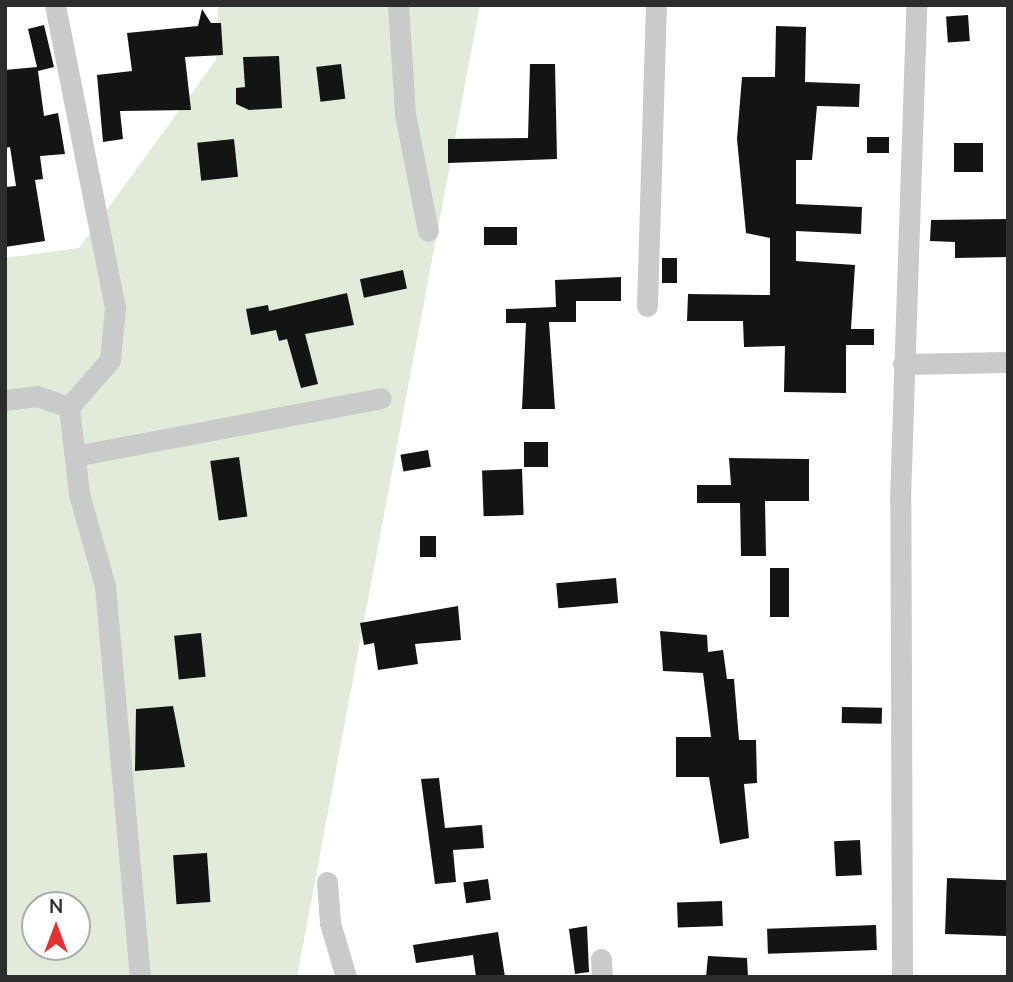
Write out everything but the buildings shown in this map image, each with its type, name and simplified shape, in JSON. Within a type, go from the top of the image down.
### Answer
[{"type":"street","points":[[55,5],[115,308],[110,360],[69,407],[85,521],[105,586],[140,977]]},
{"type":"street","points":[[398,5],[405,114],[428,230]]},
{"type":"street","points":[[647,306],[656,5]]},
{"type":"street","points":[[902,977],[903,364],[916,5]]},
{"type":"street","points":[[903,364],[1008,362]]},
{"type":"street","points":[[5,400],[37,396],[69,407]]},
{"type":"street","points":[[75,456],[381,398]]},
{"type":"street","points":[[327,882],[330,923],[346,977]]},
{"type":"green space","points":[[218,5],[480,5],[297,977],[5,977],[5,258],[79,248],[216,60]]}]
